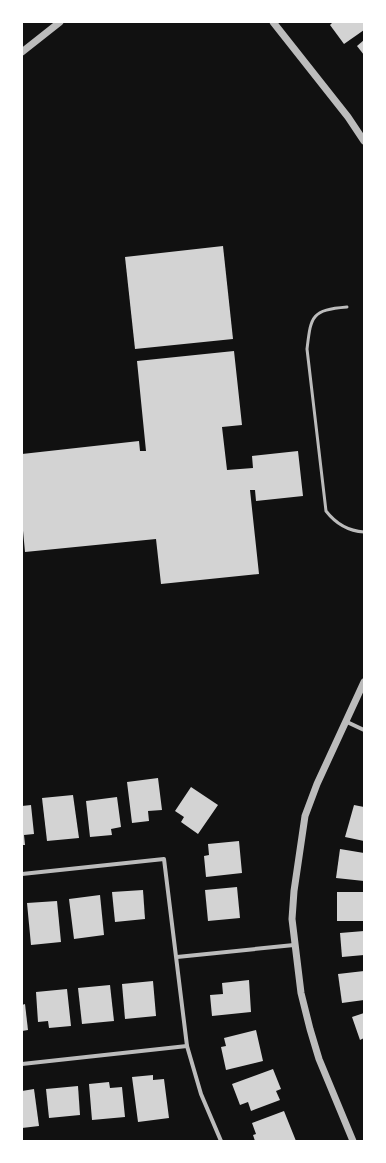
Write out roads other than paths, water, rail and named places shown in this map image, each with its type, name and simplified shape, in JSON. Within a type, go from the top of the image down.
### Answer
[{"type":"street","points":[[22,52],[60,22]]},
{"type":"street","points":[[273,22],[348,117],[364,141]]},
{"type":"street","points":[[353,1141],[319,1059],[310,1029],[301,993],[294,946],[292,919],[294,891],[305,816],[317,784],[364,682]]},
{"type":"street","points":[[346,722],[364,730]]},
{"type":"street","points":[[22,874],[164,859],[187,1046],[201,1094],[221,1141]]},
{"type":"street","points":[[177,957],[294,946]]},
{"type":"street","points":[[22,1064],[187,1046]]},
{"type":"lane","points":[[347,307],[322,311],[310,322],[307,349],[326,511],[335,522],[356,532],[364,532]]}]
